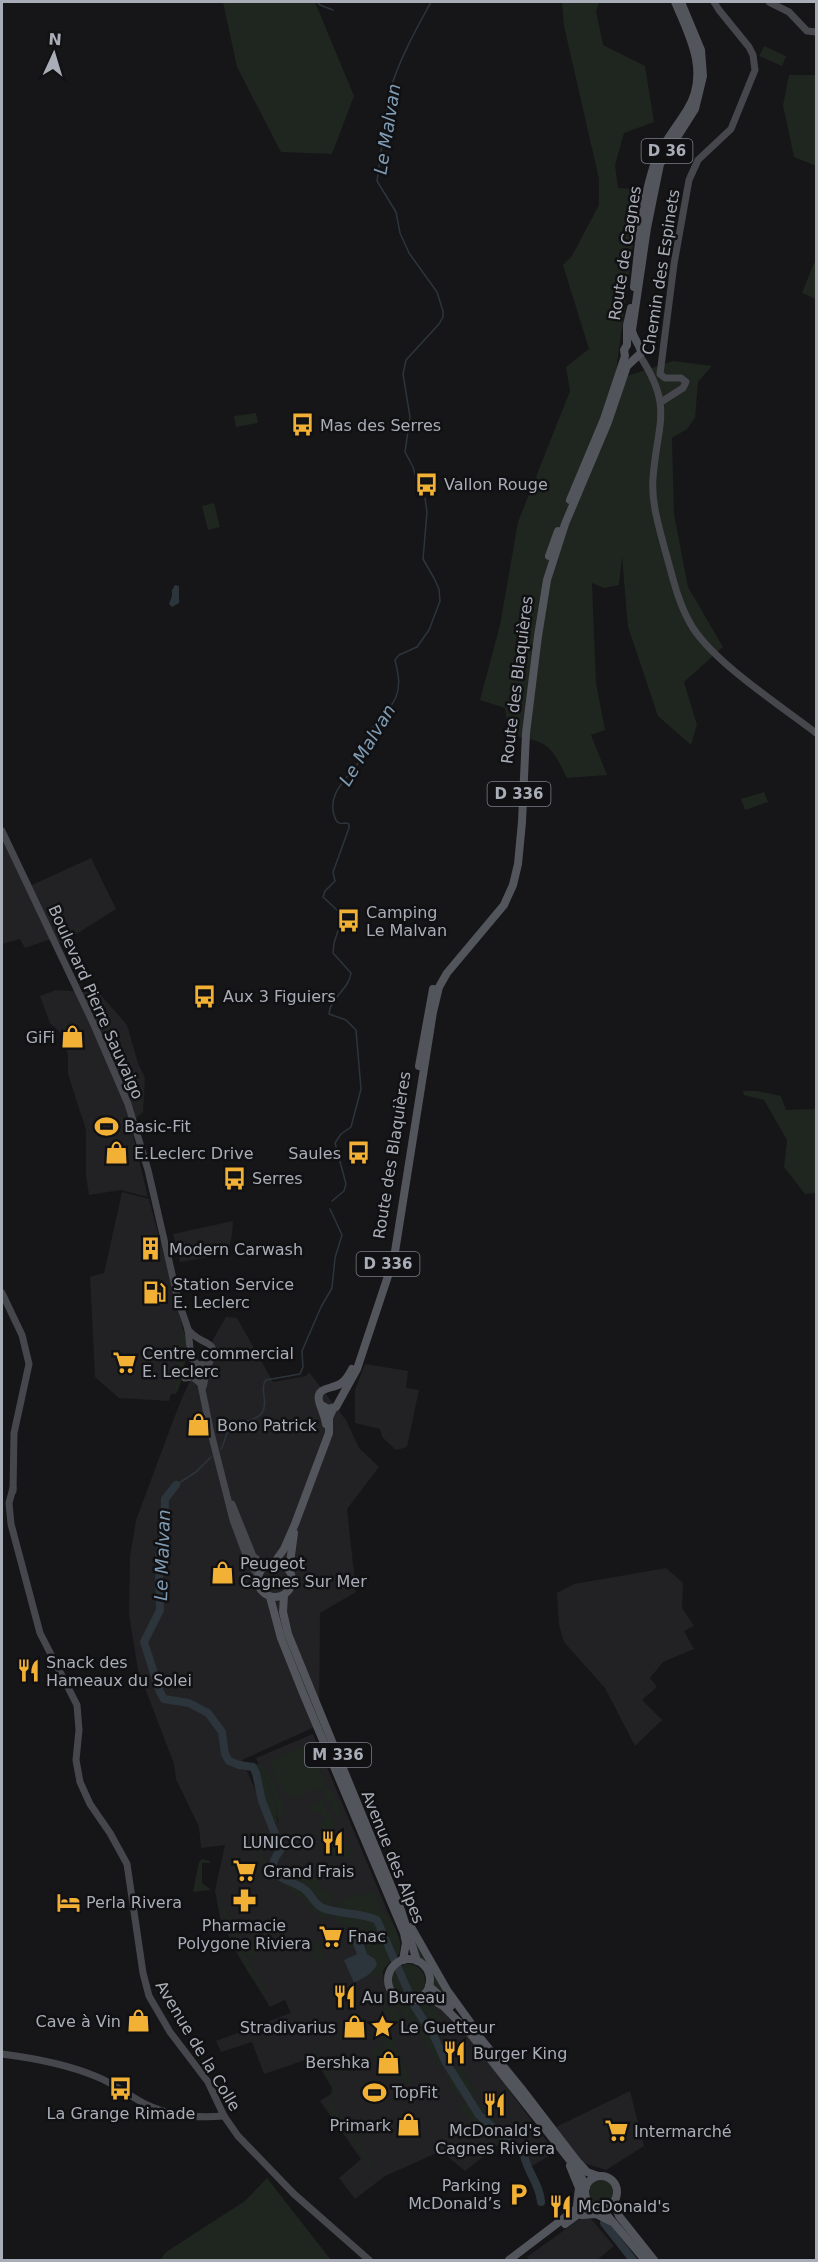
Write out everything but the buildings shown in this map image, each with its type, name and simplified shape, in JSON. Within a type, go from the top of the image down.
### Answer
[{"type":"main road","name":"Route de Cagnes","points":[[675,2],[695,52],[698,77],[689,108],[665,143],[651,174],[627,325],[627,345],[624,350],[634,358],[640,348],[636,344],[632,330],[657,177],[666,152],[694,109],[703,76],[701,50],[681,2]]},
{"type":"main road","name":"Chemin des Espinets","points":[[661,402],[683,388],[686,382],[681,378],[665,378],[660,374],[660,370],[674,264],[689,180],[698,160],[731,129],[755,70],[753,55],[749,47],[714,2]]},
{"type":"main road","points":[[769,2],[789,12],[807,31],[816,32]]},
{"type":"main road","points":[[627,345],[636,344]]},
{"type":"main road","points":[[634,358],[645,364],[661,402],[661,428],[653,479],[653,501],[675,587],[690,623],[703,641],[723,661],[816,733]]},
{"type":"main road","name":"Route des Blaquières","points":[[361,1355],[375,1316],[399,1211],[430,999],[446,964],[498,906],[510,880],[517,828],[524,714],[543,580],[554,541],[604,419],[634,358]]},
{"type":"main road","name":"Boulevard Pierre Sauvaigo","points":[[2,831],[125,1095],[148,1170],[191,1349]]},
{"type":"main road","name":"Avenue de la Colle","points":[[2,1293],[22,1335],[28,1355],[27,1382],[14,1433],[14,1520],[22,1561],[43,1641],[73,1694],[80,1718],[76,1760],[80,1782],[90,1804],[110,1833],[127,1864],[143,1973],[149,1996],[170,2032],[207,2082],[224,2116],[238,2136],[294,2194],[369,2260]]},
{"type":"main road","name":"Boulevard Pierre Sauvaigo","points":[[188,1329],[201,1342]]},
{"type":"main road","points":[[201,1386],[208,1364],[213,1357],[213,1350],[209,1344],[201,1342],[195,1344],[191,1349],[191,1358],[197,1365],[201,1386],[239,1538],[249,1563],[258,1575],[259,1586],[270,1597],[284,1595],[292,1582],[289,1570],[295,1524]]},
{"type":"main road","points":[[326,1441],[320,1394],[324,1389],[333,1388],[345,1380],[361,1355]]},
{"type":"main road","points":[[258,1575],[265,1566],[274,1563],[282,1553],[329,1433],[329,1418],[351,1381],[361,1355]]},
{"type":"main road","points":[[197,1365],[208,1364]]},
{"type":"main road","points":[[185,1378],[193,1377],[201,1386]]},
{"type":"main road","points":[[333,1388],[341,1397]]},
{"type":"main road","points":[[322,1406],[333,1408]]},
{"type":"main road","points":[[228,1497],[253,1556],[265,1566]]},
{"type":"main road","points":[[274,1563],[285,1566],[289,1570]]},
{"type":"main road","name":"Avenue des Alpes","points":[[284,1595],[283,1612],[288,1634],[401,1910],[417,1961]]},
{"type":"main road","name":"Avenue des Alpes","points":[[270,1597],[281,1638],[404,1933],[406,1943],[403,1960]]},
{"type":"main road","name":"M 336","points":[[401,1910],[447,1990],[480,2036],[577,2161],[588,2172],[598,2176]]},
{"type":"main road","points":[[421,1997],[429,1986],[428,1972],[417,1961],[403,1960],[395,1965],[390,1971],[388,1980],[389,1988],[394,1995],[402,2000],[411,2001],[421,1997],[430,1998],[450,2011],[583,2177],[588,2201],[617,2226],[645,2260]]},
{"type":"main road","points":[[429,1986],[480,2036]]},
{"type":"main road","points":[[2,2054],[47,2062],[95,2075],[150,2106],[164,2111],[209,2117],[224,2116]]},
{"type":"main road","points":[[564,2155],[579,2188],[579,2198],[574,2215]]},
{"type":"main road","points":[[509,2260],[574,2215],[610,2206],[617,2195],[616,2184],[608,2177],[598,2176],[590,2180],[574,2215],[516,2260]]},
{"type":"main road","points":[[614,2202],[619,2216],[654,2260]]},
{"type":"main road","points":[[574,2215],[596,2214],[617,2226]]},
{"type":"shaded area","points":[[223,2],[315,2],[354,96],[332,154],[281,152],[237,67]]},
{"type":"shaded area","points":[[562,2],[599,2],[596,11],[603,45],[645,66],[654,122],[624,133],[615,165],[618,188],[632,189],[637,213],[615,380],[673,361],[712,366],[698,382],[695,418],[687,429],[672,438],[674,514],[688,587],[723,647],[684,682],[697,725],[691,745],[658,716],[628,627],[622,557],[619,585],[604,588],[592,583],[596,683],[605,730],[591,735],[607,775],[567,778],[546,746],[540,742],[509,735],[505,708],[480,700],[500,625],[518,522],[570,391],[566,367],[589,349],[563,265],[572,256],[599,205],[599,179],[564,26]]},
{"type":"shaded area","points":[[764,46],[786,56],[782,66],[759,56]]},
{"type":"shaded area","points":[[789,75],[816,75],[816,166],[794,157],[783,105]]},
{"type":"shaded area","points":[[814,263],[816,263],[816,299],[802,293]]},
{"type":"shaded area","points":[[256,413],[258,423],[236,427],[234,416]]},
{"type":"shaded area","points":[[214,503],[220,527],[208,530],[202,506]]},
{"type":"shaded area","points":[[175,585],[179,586],[179,603],[172,607],[169,604]]},
{"type":"shaded area","points":[[764,792],[768,802],[745,810],[741,799]]},
{"type":"shaded area","points":[[2,838],[32,885],[91,858],[116,909],[62,943],[48,940],[25,948],[20,939],[2,944]]},
{"type":"shaded area","points":[[56,990],[99,993],[127,1025],[138,1063],[145,1078],[143,1112],[130,1123],[148,1197],[121,1190],[89,1195],[86,1176],[86,1130],[68,1074],[68,1055],[62,1034],[50,1023],[40,996]]},
{"type":"shaded area","points":[[743,1091],[757,1091],[781,1096],[786,1110],[816,1109],[816,1193],[805,1194],[784,1167],[787,1140],[764,1100],[744,1095]]},
{"type":"shaded area","points":[[122,1192],[149,1199],[187,1344],[176,1394],[171,1394],[169,1401],[119,1398],[95,1377],[90,1277],[104,1273]]},
{"type":"shaded area","points":[[233,1221],[228,1254],[180,1262],[173,1234]]},
{"type":"shaded area","points":[[226,1317],[237,1318],[273,1382],[306,1376],[309,1372],[346,1420],[359,1448],[379,1467],[347,1509],[356,1592],[320,1613],[319,1725],[242,1760],[271,1825],[279,1822],[256,1758],[313,1734],[400,1941],[399,1954],[386,1964],[383,1972],[385,1990],[391,1998],[402,2004],[429,2001],[448,2013],[467,2034],[555,2152],[532,2166],[519,2153],[502,2142],[465,2171],[441,2151],[385,2176],[355,2199],[339,2178],[361,2159],[320,2101],[331,2094],[332,2088],[314,2057],[264,2074],[252,2042],[221,2052],[216,2041],[291,2013],[285,2000],[270,2007],[236,1952],[220,1917],[215,1891],[225,1845],[201,1848],[199,1827],[176,1779],[174,1764],[138,1670],[129,1614],[130,1557],[136,1520],[179,1405],[193,1374]]},
{"type":"shaded area","points":[[183,1329],[184,1368],[178,1391],[172,1394],[176,1383],[179,1334]]},
{"type":"shaded area","points":[[365,1364],[408,1371],[406,1388],[419,1390],[407,1447],[396,1450],[382,1437],[380,1429],[355,1423],[355,1390]]},
{"type":"shaded area","points":[[666,1568],[683,1583],[682,1608],[694,1626],[684,1631],[694,1649],[663,1662],[650,1678],[657,1687],[642,1700],[662,1720],[635,1746],[605,1688],[564,1642],[559,1625],[557,1593],[574,1584]]},
{"type":"shaded area","points":[[305,1746],[314,1756],[328,1789],[333,1793],[342,1813],[338,1819],[321,1788],[291,1798],[283,1792],[274,1776],[272,1760]]},
{"type":"shaded area","points":[[262,1764],[276,1805],[278,1822],[272,1824],[262,1797],[257,1771],[252,1765]]},
{"type":"shaded area","points":[[265,1765],[285,1810],[278,1817],[276,1801],[263,1767]]},
{"type":"shaded area","points":[[321,1800],[337,1824],[324,1831],[319,1824],[329,1817],[324,1819],[320,1810],[313,1814],[309,1807]]},
{"type":"shaded area","points":[[263,1831],[261,1854],[267,1863],[268,1871],[265,1873],[256,1852],[259,1851],[255,1839],[257,1834]]},
{"type":"shaded area","points":[[346,1843],[353,1858],[346,1859],[342,1851],[337,1853],[339,1858],[334,1861],[329,1850]]},
{"type":"shaded area","points":[[202,1859],[210,1861],[210,1863],[202,1863],[202,1883],[211,1890],[193,1892],[199,1862]]},
{"type":"shaded area","points":[[286,1870],[299,1877],[314,1871],[322,1891],[334,1894],[327,1916],[321,1918],[309,1908],[303,1896],[299,1897],[272,1878]]},
{"type":"shaded area","points":[[373,1890],[383,1912],[389,1915],[400,1944],[399,1954],[374,1978],[368,1974],[375,1969],[377,1964],[375,1959],[366,1953],[364,1941],[343,1924],[339,1925],[335,1919],[341,1900]]},
{"type":"shaded area","points":[[217,1893],[220,1893],[221,1902],[237,1932],[233,1934],[237,1934],[239,1938],[235,1939],[240,1940],[249,1965],[268,1994],[267,1997],[250,1975],[236,1948]]},
{"type":"shaded area","points":[[347,1930],[361,1936],[367,1954],[375,1959],[377,1964],[371,1973],[354,1983],[344,1960],[357,1954]]},
{"type":"shaded area","points":[[261,1937],[263,1941],[253,1946],[257,1955],[251,1958],[241,1939],[243,1938],[246,1943]]},
{"type":"shaded area","points":[[318,1942],[325,1958],[315,1962],[311,1952],[315,1950],[313,1944]]},
{"type":"shaded area","points":[[417,1945],[454,2004],[433,1988],[428,1969],[413,1946]]},
{"type":"shaded area","points":[[408,1964],[420,1969],[425,1981],[420,1993],[408,1998],[396,1993],[391,1981],[396,1969]]},
{"type":"shaded area","points":[[386,1998],[403,2006],[426,2004],[435,2007],[438,2014],[441,2014],[439,2027],[441,2039],[453,2061],[440,2067],[430,2050],[423,2044],[426,2043],[398,2007],[389,2003],[383,2005]]},
{"type":"shaded area","points":[[393,2006],[398,2010],[401,2019],[393,2025],[388,2013],[383,2010]]},
{"type":"shaded area","points":[[391,2036],[411,2082],[405,2084],[402,2078],[395,2079],[381,2046],[383,2045],[381,2040]]},
{"type":"shaded area","points":[[312,2045],[338,2091],[332,2104],[334,2103],[342,2124],[345,2123],[349,2128],[349,2133],[353,2134],[356,2142],[360,2142],[373,2169],[370,2170],[365,2159],[329,2109],[334,2096],[333,2088],[310,2046]]},
{"type":"shaded area","points":[[379,2047],[392,2077],[384,2080],[371,2050]]},
{"type":"shaded area","points":[[459,2066],[477,2098],[454,2093],[445,2073]]},
{"type":"shaded area","points":[[630,2091],[644,2146],[606,2170],[583,2163],[556,2127]]},
{"type":"shaded area","points":[[458,2102],[483,2107],[494,2118],[493,2123],[509,2140],[522,2147],[519,2152],[476,2125]]},
{"type":"shaded area","points":[[267,2178],[331,2260],[160,2260],[166,2252],[245,2201]]},
{"type":"shaded area","points":[[601,2180],[610,2183],[613,2192],[610,2201],[601,2204],[592,2201],[589,2192],[592,2183]]},
{"type":"shaded area","points":[[581,2218],[592,2220],[614,2246],[597,2260],[531,2260],[527,2257]]},
{"type":"waterway","points":[[317,2],[333,10]]},
{"type":"waterway","name":"Le Malvan","points":[[332,1201],[344,1191],[346,1184],[335,1143],[341,1134],[351,1127],[361,1089],[356,1030],[346,1020],[329,1014],[330,1008],[347,984],[351,973],[333,953],[342,919],[337,910],[323,897],[325,891],[335,881],[333,872],[349,828],[349,824],[339,823],[336,820],[333,808],[334,799],[342,783],[365,753],[371,731],[396,697],[399,683],[395,660],[399,655],[417,647],[429,630],[440,601],[439,589],[423,559],[427,512],[425,498],[420,492],[413,467],[405,452],[410,417],[403,374],[406,360],[439,324],[443,311],[437,292],[409,253],[400,233],[396,212],[377,181],[389,94],[402,58],[431,2]]},
{"type":"waterway","name":"Le Malvan","points":[[221,1449],[227,1432],[231,1428],[256,1418],[262,1413],[265,1404],[263,1387],[266,1380],[300,1374],[303,1367],[302,1351],[332,1288],[335,1258],[342,1235],[330,1209]]},
{"type":"waterway","name":"Le Malvan","points":[[176,1485],[196,1472],[211,1457]]},
{"type":"waterway","name":"Le Malvan","points":[[176,1485],[165,1499],[164,1530],[159,1557],[160,1610],[144,1642],[160,1692],[164,1699],[189,1703],[208,1713],[222,1732],[225,1754],[229,1761],[253,1767],[262,1801],[281,1849],[273,1866],[277,1875],[304,1889],[323,1908],[377,1920],[415,2007],[434,2036],[445,2061],[479,2115],[524,2155],[541,2202]]},
{"type":"waterway","name":"Le Malvan","points":[[604,2223],[633,2260]]},
{"type":"place","name":"Mas des Serres","points":[[302,425]]},
{"type":"place","name":"Vallon Rouge","points":[[426,484]]},
{"type":"place","name":"Camping Le Malvan","points":[[348,921]]},
{"type":"place","name":"Aux 3 Figuiers","points":[[205,996]]},
{"type":"place","name":"GiFi","points":[[73,1037]]},
{"type":"place","name":"Basic-Fit","points":[[106,1126]]},
{"type":"place","name":"E.Leclerc Drive","points":[[116,1153]]},
{"type":"place","name":"Saules","points":[[359,1153]]},
{"type":"place","name":"Serres","points":[[234,1178]]},
{"type":"place","name":"Modern Carwash","points":[[151,1249]]},
{"type":"place","name":"Station Service E. Leclerc","points":[[155,1293]]},
{"type":"place","name":"Centre commercial E. Leclerc","points":[[124,1362]]},
{"type":"place","name":"Bono Patrick","points":[[199,1425]]},
{"type":"place","name":"Peugeot Cagnes Sur Mer","points":[[222,1572]]},
{"type":"place","name":"Snack des Hameaux du Solei","points":[[28,1671]]},
{"type":"place","name":"LUNICCO","points":[[332,1842]]},
{"type":"place","name":"Grand Frais","points":[[245,1871]]},
{"type":"place","name":"Pharmacie Polygone Riviera","points":[[244,1900]]},
{"type":"place","name":"Perla Rivera","points":[[68,1902]]},
{"type":"place","name":"Fnac","points":[[330,1936]]},
{"type":"place","name":"Au Bureau","points":[[344,1997]]},
{"type":"place","name":"Cave à Vin","points":[[139,2021]]},
{"type":"place","name":"Stradivarius","points":[[354,2027]]},
{"type":"place","name":"Le Guetteur","points":[[382,2027]]},
{"type":"place","name":"Burger King","points":[[455,2053]]},
{"type":"place","name":"Bershka","points":[[388,2062]]},
{"type":"place","name":"La Grange Rimade","points":[[121,2088]]},
{"type":"place","name":"TopFit","points":[[374,2092]]},
{"type":"place","name":"McDonald's Cagnes Riviera","points":[[495,2105]]},
{"type":"place","name":"Primark","points":[[409,2125]]},
{"type":"place","name":"Intermarché","points":[[616,2131]]},
{"type":"place","name":"Parking McDonald’s","points":[[519,2194]]},
{"type":"place","name":"McDonald's","points":[[560,2206]]}]
